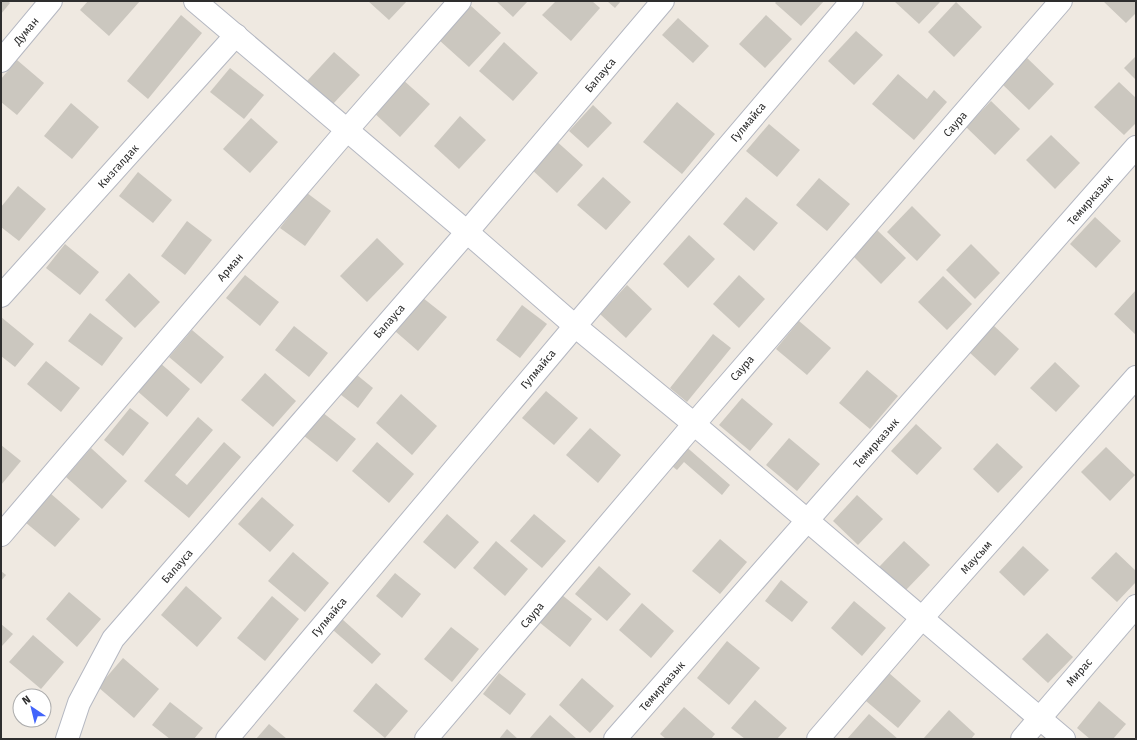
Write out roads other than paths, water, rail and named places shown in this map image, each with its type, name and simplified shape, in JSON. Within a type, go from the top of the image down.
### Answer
[{"type":"street","name":"Думан","points":[[1,61],[51,1]]},
{"type":"street","name":"Арман","points":[[1,534],[347,130],[460,1]]},
{"type":"street","name":"Балауса","points":[[67,739],[79,704],[113,639],[467,232],[662,1]]},
{"type":"street","name":"Гулмайса","points":[[227,739],[575,326],[852,1]]},
{"type":"street","name":"Саура","points":[[426,739],[694,424],[1061,1]]},
{"type":"street","points":[[202,3],[236,35],[575,326],[694,424],[1064,739]]},
{"type":"street","name":"Кызгалдак","points":[[1,296],[236,35]]},
{"type":"street","name":"Темирказык","points":[[615,739],[1136,147]]},
{"type":"street","name":"Маусым","points":[[818,739],[922,618],[1136,377]]},
{"type":"street","name":"Мирас","points":[[1022,739],[1136,606]]}]
